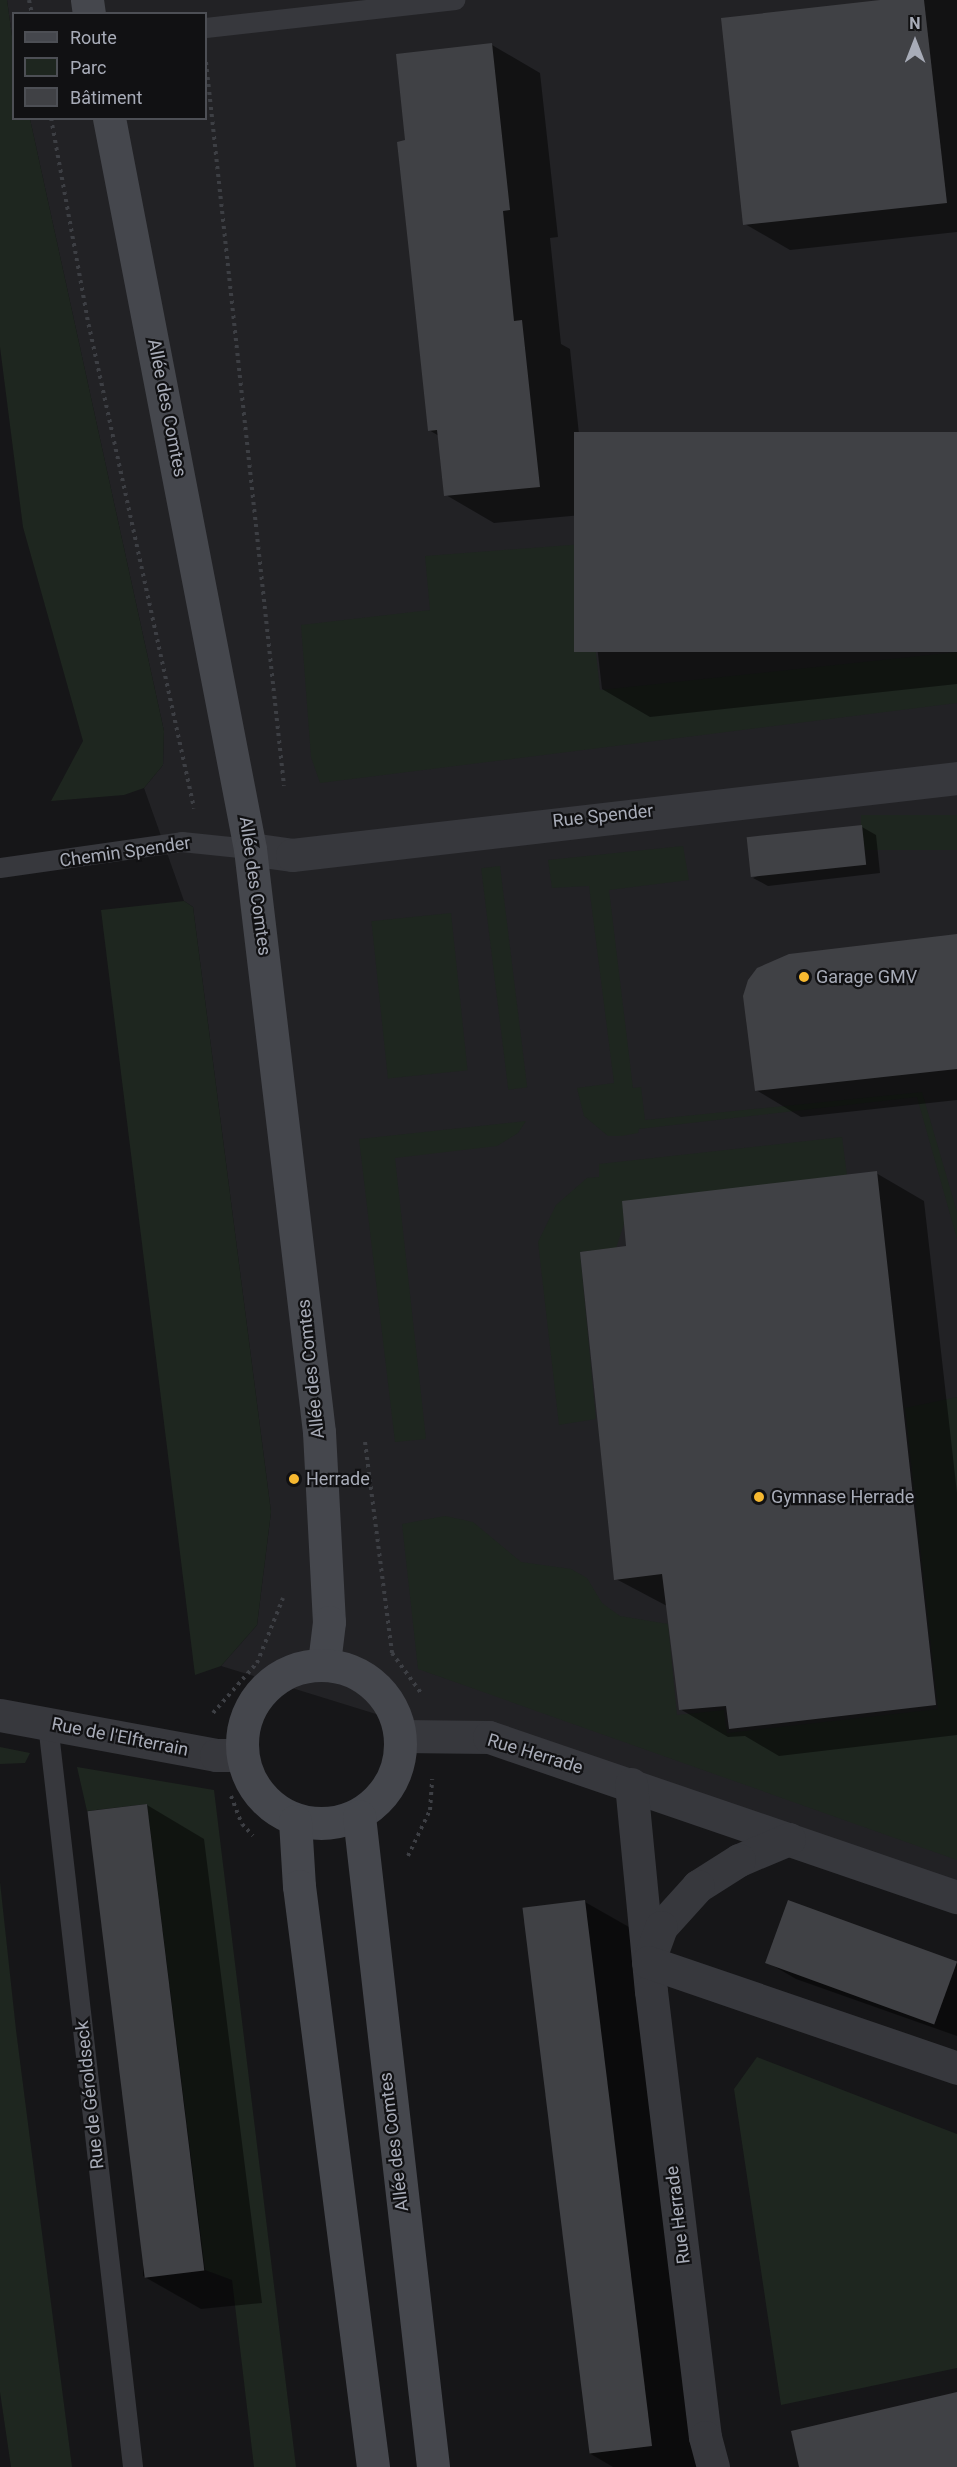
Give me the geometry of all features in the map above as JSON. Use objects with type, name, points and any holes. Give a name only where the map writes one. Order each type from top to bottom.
[{"type":"street","name":"Allée des Comtes","points":[[109,120],[235,753],[250,849],[319,1432],[329,1622],[324,1663]]},
{"type":"street","name":"Rue Spender","points":[[250,849],[292,855],[957,778]]},
{"type":"street","points":[[324,1663],[353,1670],[376,1685],[396,1712],[402,1736],[397,1771],[381,1798],[359,1816],[328,1822],[296,1821],[270,1807],[252,1787],[240,1755],[246,1715],[278,1675],[324,1663]]},
{"type":"street","name":"Rue de l'Elfterrain","points":[[0,1715],[216,1755],[240,1755]]},
{"type":"street","name":"Rue Herrade","points":[[402,1736],[489,1737],[957,1897]]},
{"type":"street","name":"Rue Herrade","points":[[631,1784],[648,1962],[705,2437],[713,2467]]},
{"type":"street","name":"Allée des Comtes","points":[[359,1816],[433,2467]]},
{"type":"street","points":[[296,1821],[299,1886],[373,2467]]},
{"type":"street","name":"Rue Herrade","points":[[648,1962],[661,1927],[698,1886],[739,1860],[789,1839]]},
{"type":"street","points":[[648,1962],[957,2068]]},
{"type":"lane","points":[[207,28],[455,0]]},
{"type":"lane","name":"Chemin Spender","points":[[0,868],[182,842],[250,849]]},
{"type":"lane","name":"Rue de Géroldseck","points":[[48,1724],[133,2467]]},
{"type":"path","points":[[207,69],[285,793]]},
{"type":"path","points":[[51,120],[87,317],[187,776]]},
{"type":"path","points":[[364,1432],[392,1653],[429,1704],[434,1738],[430,1809],[407,1858]]},
{"type":"path","points":[[208,1718],[257,1663],[287,1589]]},
{"type":"shaded area","points":[[7,0],[957,0],[957,1894],[221,1666],[257,1625],[271,1512],[193,907],[184,901],[144,788],[163,765],[164,731],[30,120],[207,120],[207,12],[12,12],[12,36]]},
{"type":"green space","points":[[0,0],[7,0],[12,36],[12,120],[30,120],[164,731],[163,765],[144,788],[124,795],[51,801],[83,741],[23,527],[0,347]]},
{"type":"green space","points":[[584,544],[600,690],[957,652],[957,703],[320,783],[311,757],[301,625],[430,610],[425,556]]},
{"type":"green space","points":[[861,815],[957,815],[957,850],[861,850]]},
{"type":"green space","points":[[683,846],[689,880],[609,890],[633,1088],[641,1087],[645,1120],[922,1092],[957,1212],[957,1239],[917,1097],[639,1129],[638,1133],[621,1136],[608,1136],[584,1116],[577,1088],[614,1083],[589,886],[552,888],[548,860]]},
{"type":"green space","points":[[500,866],[527,1087],[508,1090],[481,868]]},
{"type":"green space","points":[[184,901],[193,907],[271,1512],[257,1625],[221,1666],[195,1675],[101,910]]},
{"type":"green space","points":[[451,913],[468,1070],[388,1078],[371,921]]},
{"type":"green space","points":[[526,1121],[518,1133],[497,1146],[395,1158],[426,1439],[395,1442],[359,1139]]},
{"type":"green space","points":[[842,1137],[847,1175],[624,1224],[616,1248],[580,1252],[596,1419],[559,1425],[538,1242],[556,1205],[587,1178],[599,1177],[599,1164]]},
{"type":"green space","points":[[957,1397],[957,1860],[418,1669],[402,1524],[445,1516],[473,1522],[521,1562],[571,1569],[587,1578],[602,1603],[620,1616],[668,1624],[677,1715],[724,1710],[727,1733],[938,1709],[905,1408]]},
{"type":"green space","points":[[0,1747],[30,1753],[25,1763],[0,1764]]},
{"type":"green space","points":[[77,1767],[214,1790],[296,2467],[254,2467],[232,2280],[205,2270],[147,1804],[87,1811]]},
{"type":"green space","points":[[0,1882],[16,2030],[72,2467],[11,2467],[0,2392]]},
{"type":"green space","points":[[757,2057],[957,2134],[957,2368],[781,2405],[734,2089]]},
{"type":"building","points":[[880,0],[924,0],[947,203],[743,225],[721,18]]},
{"type":"building","points":[[492,43],[510,210],[503,211],[514,321],[522,320],[540,487],[444,496],[437,430],[428,431],[397,142],[405,140],[396,54]]},
{"type":"building","points":[[574,432],[957,432],[957,652],[574,652]]},
{"type":"building","points":[[862,825],[866,865],[751,877],[747,837]]},
{"type":"building","points":[[957,934],[957,1069],[755,1091],[743,996],[748,980],[757,968],[789,954]]},
{"type":"building","name":"Gymnase Herrade","points":[[877,1171],[936,1705],[729,1729],[726,1706],[679,1710],[662,1574],[614,1580],[580,1252],[626,1246],[622,1201]]},
{"type":"building","points":[[147,1804],[204,2270],[145,2278],[87,1811]]},
{"type":"building","points":[[585,1900],[652,2446],[589,2454],[522,1908]]},
{"type":"building","points":[[788,1900],[957,1962],[934,2025],[765,1963]]},
{"type":"building","points":[[957,2392],[957,2467],[799,2467],[791,2431]]},
{"type":"place","name":"Garage GMV","points":[[804,977]]},
{"type":"place","name":"Herrade","points":[[294,1479]]},
{"type":"place","name":"Gymnase Herrade","points":[[759,1497]]}]
